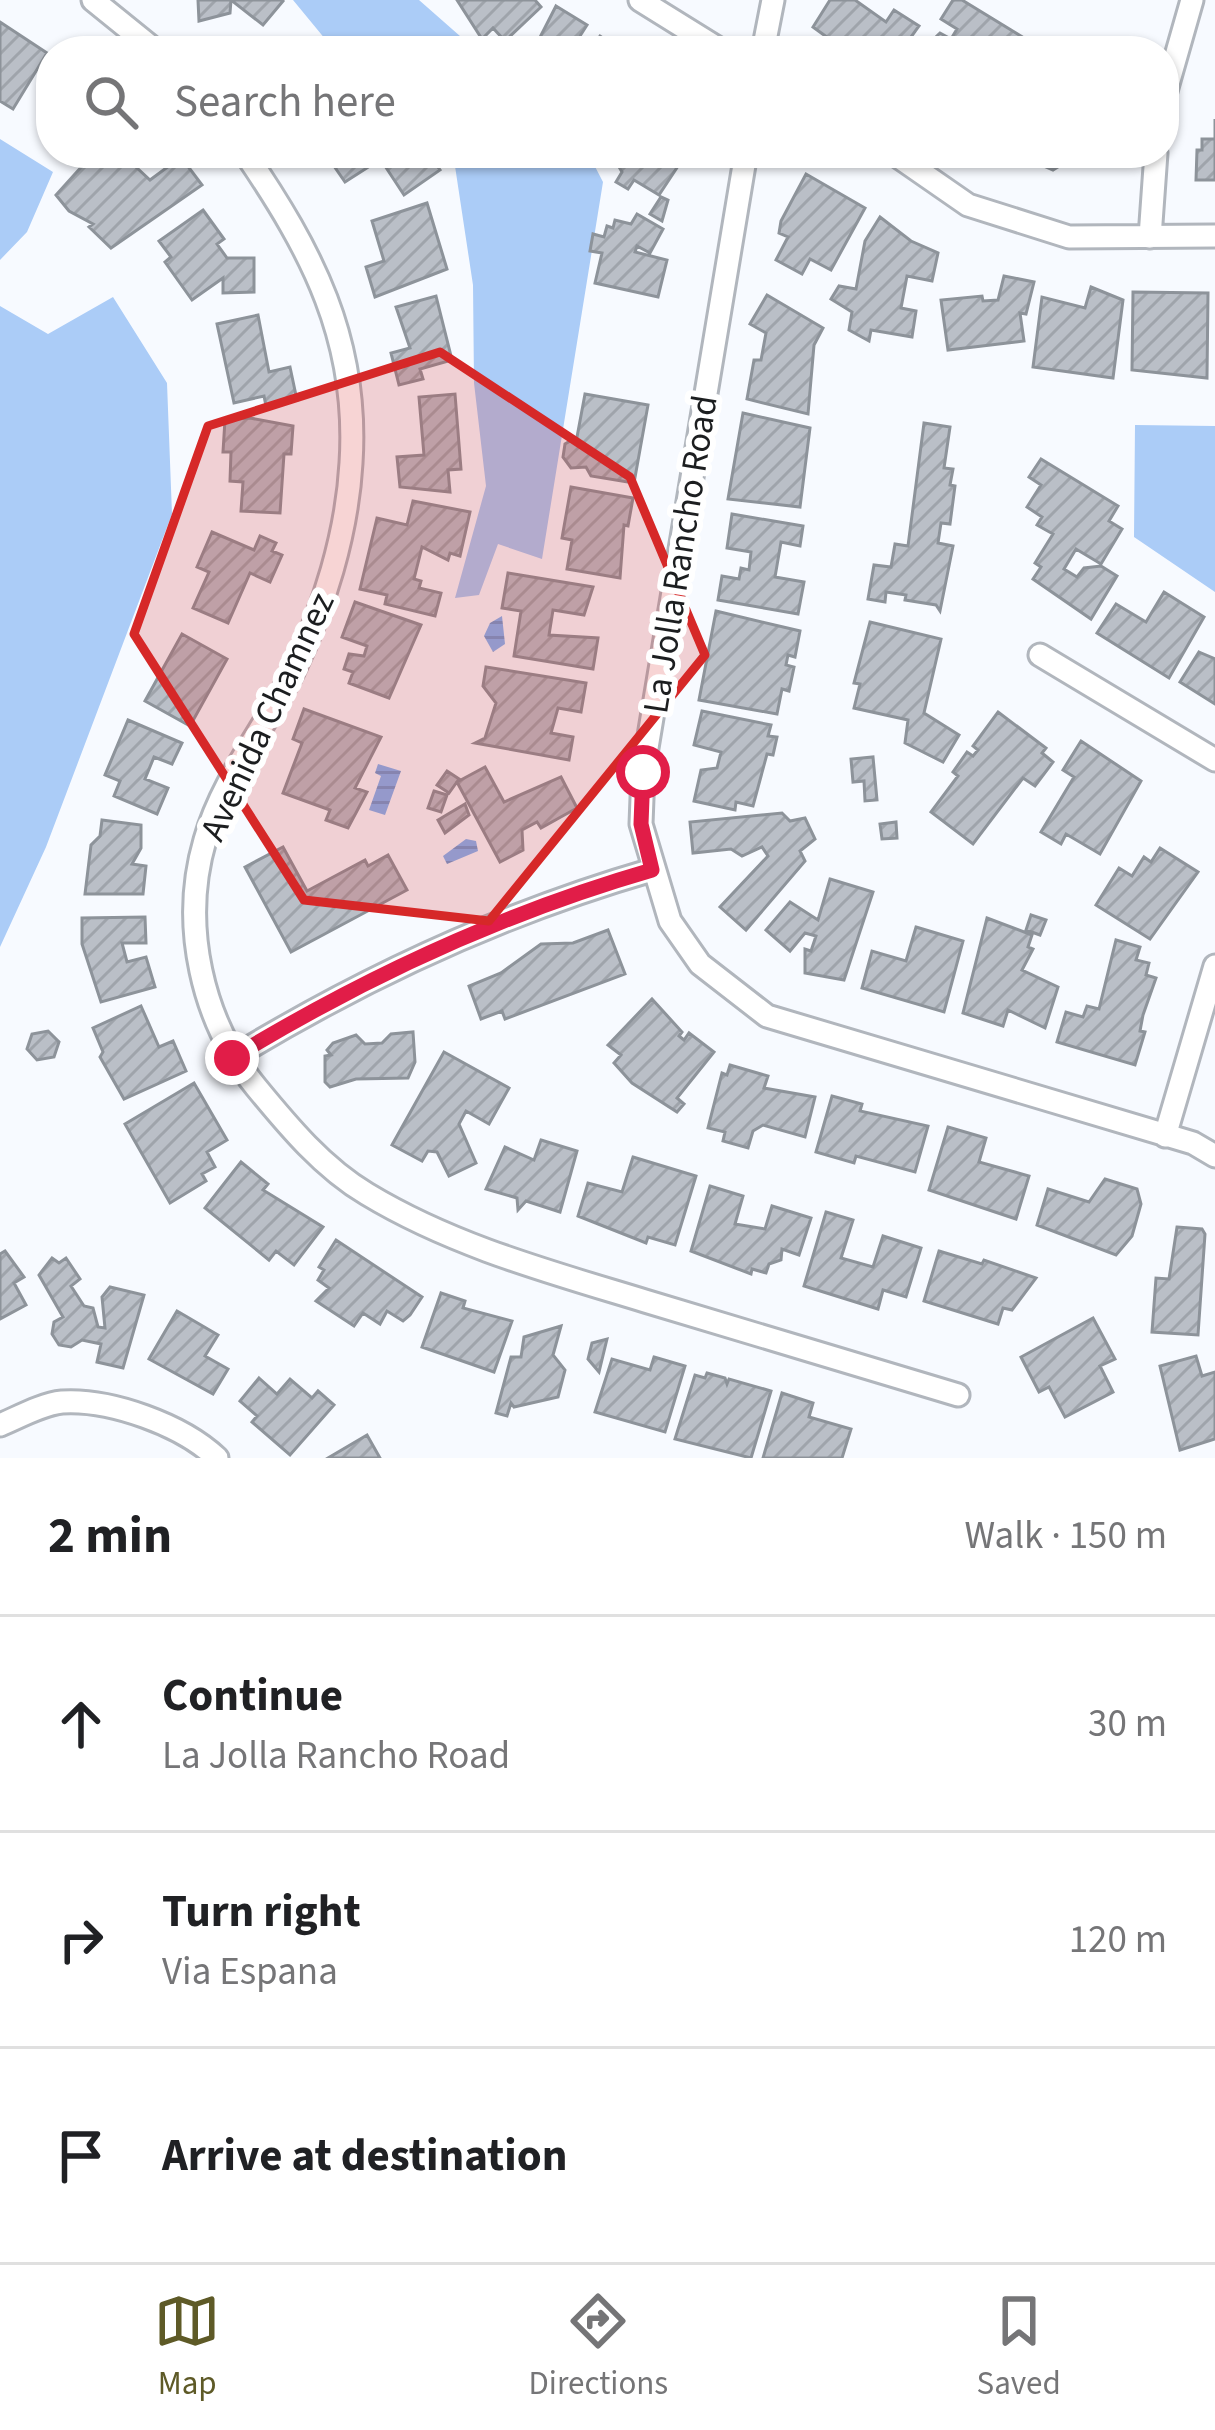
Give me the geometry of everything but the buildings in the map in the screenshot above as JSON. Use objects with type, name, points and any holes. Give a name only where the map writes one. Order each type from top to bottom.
[{"type":"street","points":[[93,0],[138,36]]},
{"type":"street","points":[[640,0],[698,36]]},
{"type":"street","points":[[767,36],[773,0]]},
{"type":"street","points":[[1179,46],[1192,0]]},
{"type":"street","name":"Avenida Chamnez","points":[[255,168],[301,235],[333,310],[352,420],[351,466],[337,558],[294,670],[230,782],[204,841],[194,917],[205,992],[232,1058],[296,1136],[364,1193],[485,1252],[958,1395]]},
{"type":"street","name":"La Jolla Rancho Road","points":[[744,168],[643,772],[641,824],[670,921],[700,964],[767,1016],[1165,1136],[1215,1156]]},
{"type":"street","points":[[915,168],[968,205],[1069,237],[1215,236]]},
{"type":"street","points":[[1150,237],[1155,168]]},
{"type":"street","points":[[1040,655],[1215,760]]},
{"type":"street","points":[[232,1058],[332,996],[541,902],[652,870]]},
{"type":"street","points":[[1165,1136],[1215,966]]},
{"type":"street","points":[[0,1425],[58,1402],[98,1405],[194,1436],[217,1458]]},
{"type":"highlighted area","points":[[440,352],[630,477],[705,655],[489,921],[304,900],[134,634],[208,426]]},
{"type":"shaded area","points":[[293,0],[419,0],[460,36],[323,36]]},
{"type":"shaded area","points":[[0,139],[36,161],[36,168],[53,172],[27,232],[0,260]]},
{"type":"shaded area","points":[[455,168],[596,168],[603,182],[542,559],[498,544],[479,595],[455,598],[486,486],[474,383],[473,285]]},
{"type":"shaded area","points":[[113,297],[167,383],[172,514],[46,847],[0,947],[0,306],[48,334]]},
{"type":"shaded area","points":[[1135,425],[1215,426],[1215,592],[1134,537]]},
{"type":"shaded area","points":[[502,616],[505,644],[493,652],[484,636],[490,623]]},
{"type":"shaded area","points":[[378,764],[401,771],[385,815],[369,810],[381,776],[375,773]]},
{"type":"shaded area","points":[[466,839],[476,841],[478,851],[447,864],[443,856]]},
{"type":"route","points":[[232,1058],[332,996],[541,902],[652,870],[641,824],[643,772]]}]
